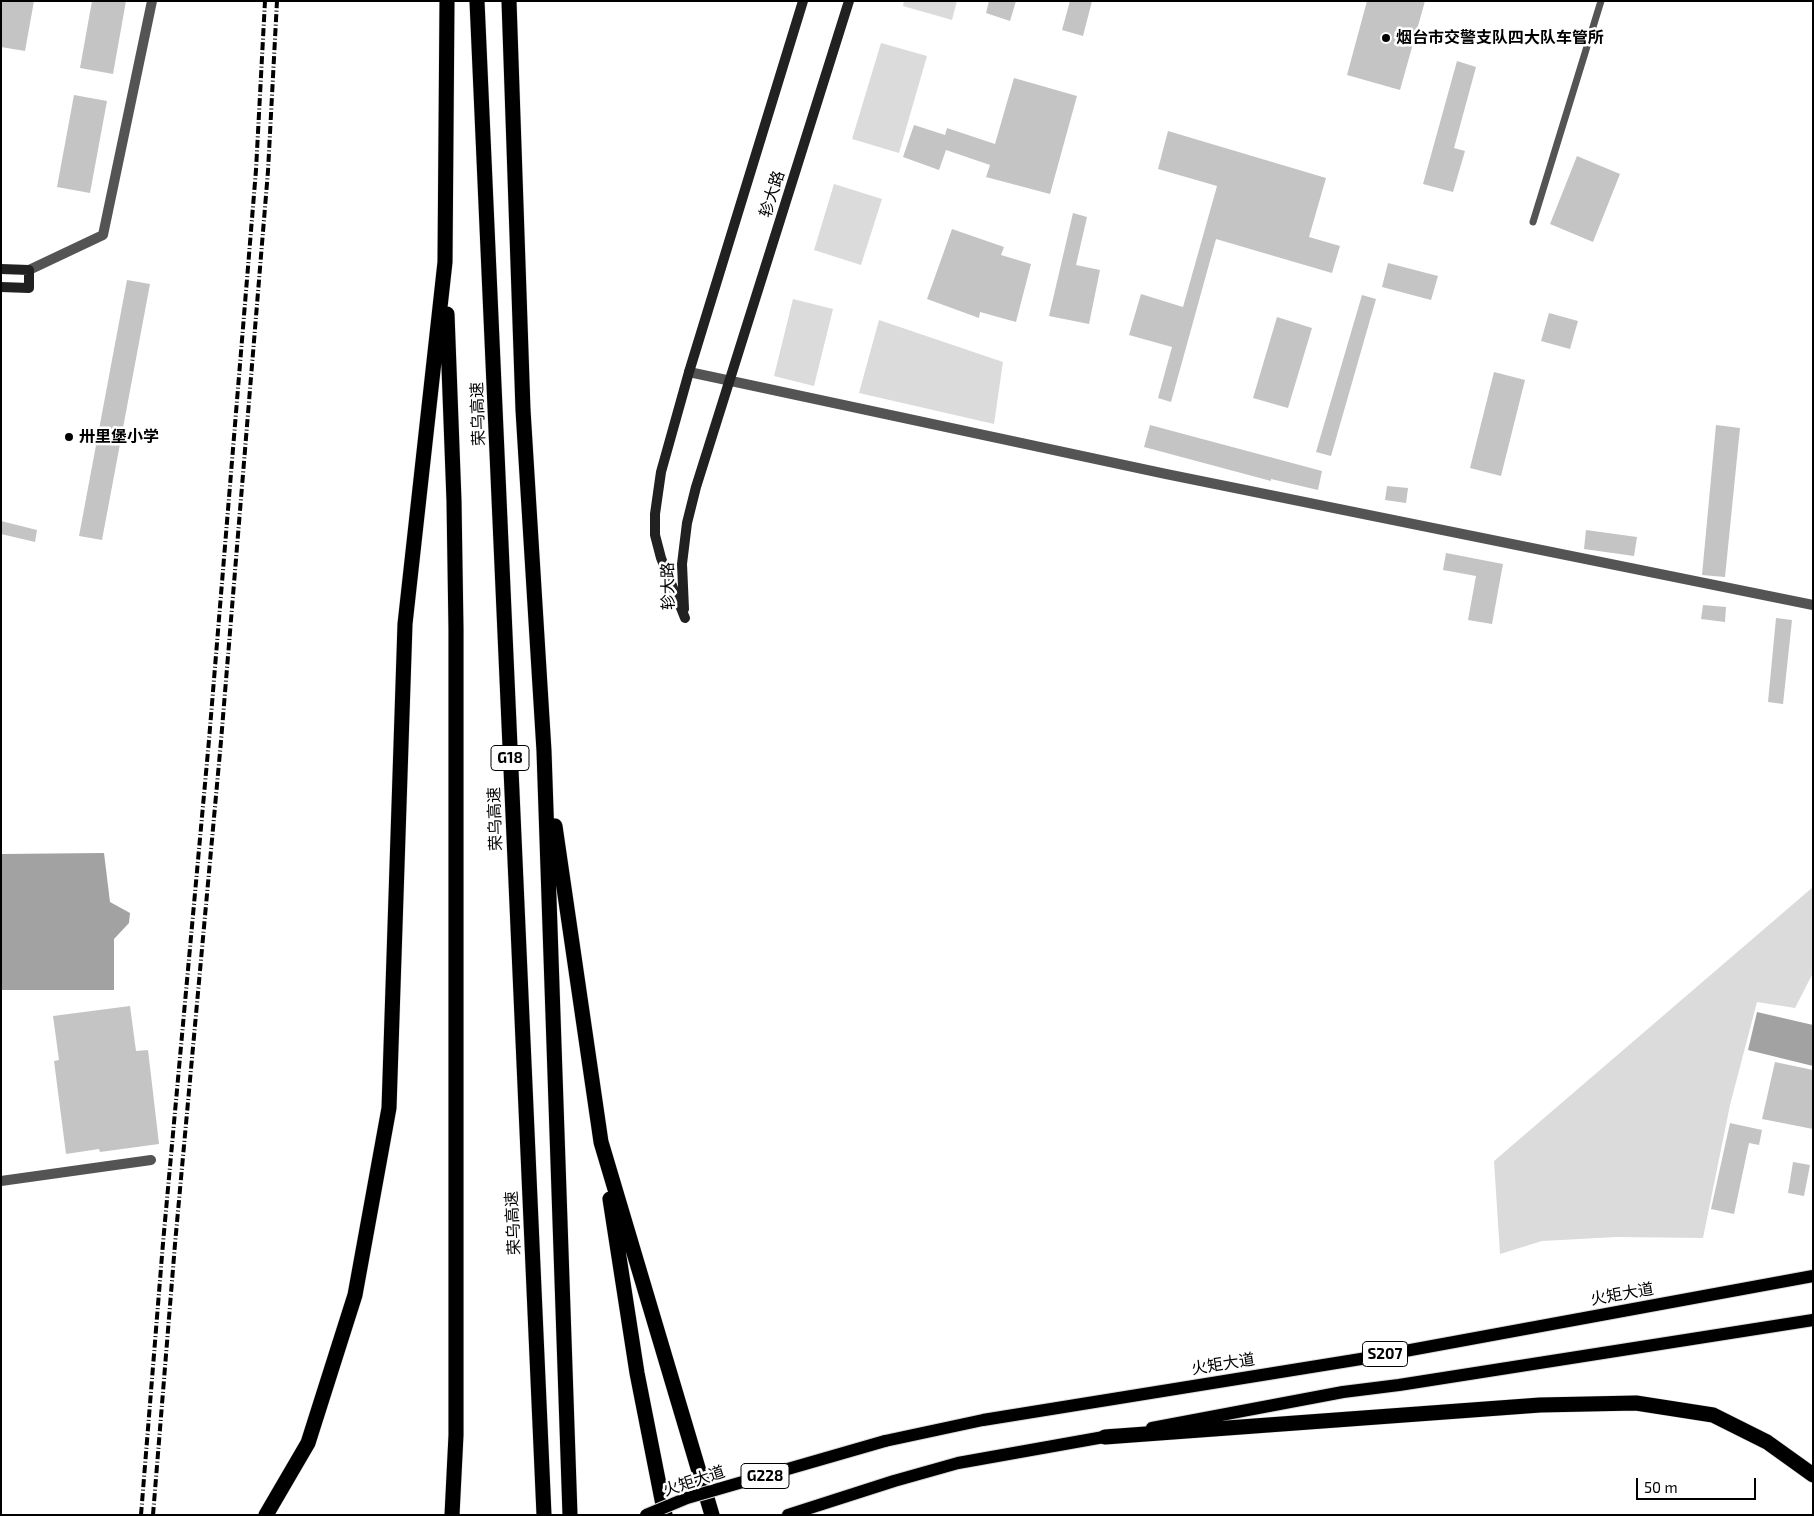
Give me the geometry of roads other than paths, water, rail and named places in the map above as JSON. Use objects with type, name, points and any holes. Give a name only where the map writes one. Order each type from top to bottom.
[{"type":"highway","points":[[447,1],[445,262],[454,501],[456,629],[456,1434],[452,1515]]},
{"type":"highway","name":"荣乌高速","points":[[477,1],[544,1515]]},
{"type":"highway","name":"G18","points":[[509,1],[523,410],[544,751],[570,1515]]},
{"type":"highway","points":[[266,1515],[308,1443],[355,1295],[389,1108],[405,624],[445,262]]},
{"type":"highway","points":[[544,751],[636,1373],[665,1515]]},
{"type":"highway","points":[[602,1142],[712,1515]]},
{"type":"highway","points":[[1105,1437],[1540,1405],[1636,1403],[1713,1415],[1767,1442],[1813,1475]]},
{"type":"main road","name":"轸大路","points":[[803,1],[689,372],[661,472],[655,514],[655,535],[661,558],[685,618],[682,564],[687,523],[696,487],[849,1]]},
{"type":"main road","points":[[1,269],[29,270],[28,288],[1,287]]},
{"type":"main road","name":"火矩大道","points":[[646,1515],[687,1498],[885,1441],[983,1420],[1367,1358],[1813,1276]]},
{"type":"main road","name":"S207","points":[[788,1515],[894,1481],[958,1463],[1343,1392],[1813,1320]]},
{"type":"street","points":[[29,270],[103,235],[152,1]]},
{"type":"street","points":[[689,372],[1166,474],[1813,605]]},
{"type":"street","points":[[1,1181],[151,1160]]},
{"type":"lane","points":[[1533,222],[1601,1]]},
{"type":"railway","points":[[141,1515],[163,1243],[209,740],[256,170],[265,1]]},
{"type":"railway","points":[[153,1515],[175,1244],[221,741],[268,171],[277,1]]},
{"type":"place","name":"烟台市交警支队四大队车管所","points":[[1386,38]]},
{"type":"place","name":"卅里堡小学","points":[[69,437]]}]
